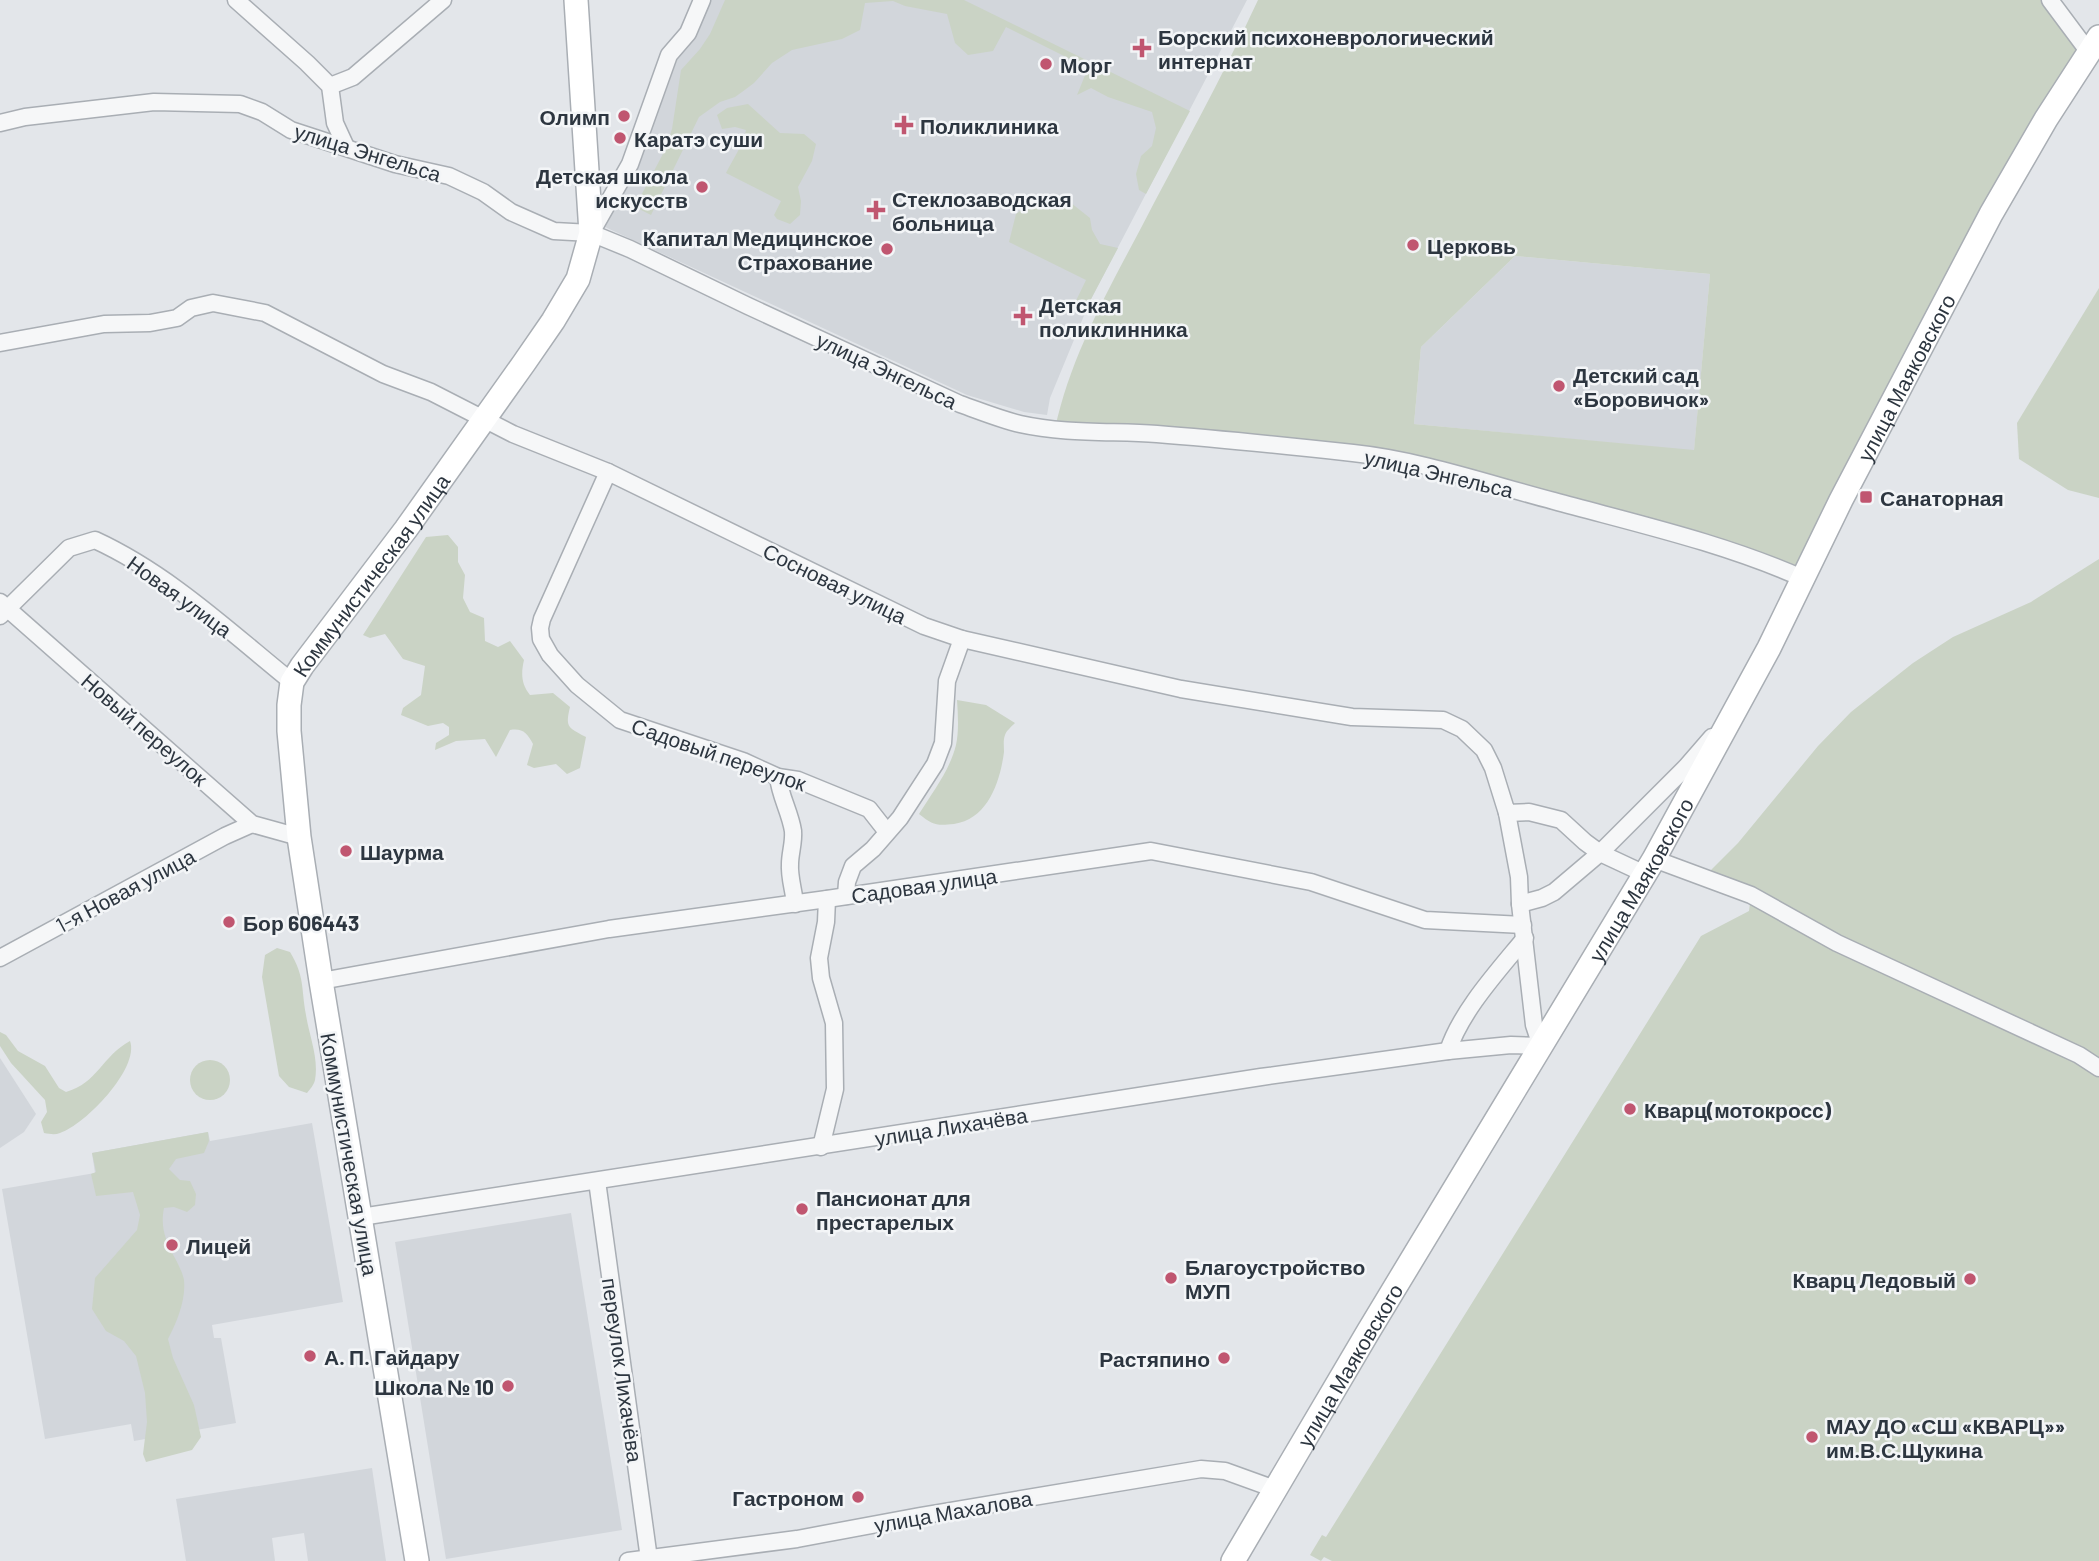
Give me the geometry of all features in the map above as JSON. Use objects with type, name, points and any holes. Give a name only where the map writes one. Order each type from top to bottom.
[{"type":"main road","name":"Коммунистическая улица","points":[[417,1561],[299,837],[289,705],[292,682],[316,646],[383,559],[553,321],[578,279],[590,233],[576,0]]},
{"type":"main road","name":"улица Маяковского","points":[[1233,1561],[1650,867],[1735,711],[1903,380],[2012,177],[2094,44]]},
{"type":"street","points":[[236,0],[330,86],[335,124],[346,147]]},
{"type":"street","points":[[330,86],[353,77],[443,0]]},
{"type":"street","points":[[590,233],[629,164],[669,55],[688,33],[702,0]]},
{"type":"street","points":[[2050,0],[2094,44]]},
{"type":"street","name":"улица Энгельса","points":[[0,123],[25,117],[154,102],[240,104],[262,112],[292,131],[395,164],[449,176],[483,192],[511,212],[554,231],[590,233],[630,249],[960,404],[993,416],[1055,429],[1156,434],[1357,453],[1447,472],[1710,544],[1802,579]]},
{"type":"street","name":"Сосновая улица","points":[[0,343],[104,324],[150,323],[177,318],[191,308],[213,303],[265,313],[383,374],[431,392],[513,434],[608,472],[924,626],[962,639],[1181,689],[1352,717],[1443,720],[1462,729],[1484,750],[1493,768],[1507,813],[1519,877],[1534,1025],[1541,1045]]},
{"type":"street","name":"Садовый переулок","points":[[608,472],[542,619],[541,639],[550,656],[577,685],[620,720],[743,761],[778,777],[798,780],[869,809],[887,832]]},
{"type":"street","name":"Новая улица","points":[[2,609],[69,548],[95,540],[115,549],[180,590],[292,682]]},
{"type":"street","name":"Новый переулок","points":[[2,609],[252,824],[299,837]]},
{"type":"street","points":[[846,896],[847,882],[853,866],[873,849],[900,818],[935,764],[943,743],[947,681],[962,639]]},
{"type":"street","points":[[1520,904],[1554,892],[1600,853],[1686,767],[1735,711]]},
{"type":"street","points":[[778,777],[780,793],[792,829],[790,866],[795,904]]},
{"type":"street","points":[[1507,813],[1529,812],[1561,820],[1600,853],[1751,895],[1837,943],[2079,1055],[2099,1068]]},
{"type":"street","name":"1-я Новая улица","points":[[0,958],[252,824]]},
{"type":"street","name":"Садовая улица","points":[[321,981],[609,929],[1151,851],[1311,882],[1425,920],[1524,931]]},
{"type":"street","points":[[821,1147],[835,1079],[834,1023],[821,978],[819,958],[827,899]]},
{"type":"street","points":[[1448,1051],[1453,1035],[1524,931]]},
{"type":"street","name":"улица Лихачёва","points":[[361,1217],[1261,1077],[1448,1051],[1541,1045]]},
{"type":"street","name":"переулок Лихачёва","points":[[597,1181],[649,1559]]},
{"type":"street","name":"улица Махалова","points":[[628,1561],[797,1539],[1201,1469],[1225,1471],[1275,1489]]},
{"type":"shaded area","name":"Стеклозаводская больница","points":[[711,0],[1247,0],[1090,301],[1050,398],[1047,415],[1024,412],[967,395],[605,227],[638,168],[677,60],[696,38]]},
{"type":"shaded area","name":"Детский сад «Боровичок»","points":[[1515,256],[1710,274],[1694,451],[1414,424],[1421,347]]},
{"type":"shaded area","points":[[0,1058],[36,1114],[24,1132],[0,1148]]},
{"type":"shaded area","name":"Лицей","points":[[312,1123],[343,1302],[212,1325],[214,1338],[221,1338],[236,1423],[134,1441],[131,1424],[45,1439],[2,1189],[95,1173],[92,1153],[208,1132],[210,1141]]},
{"type":"shaded area","name":"Школа № 10","points":[[571,1213],[622,1530],[446,1559],[395,1242]]},
{"type":"shaded area","points":[[372,1468],[386,1561],[308,1561],[304,1533],[272,1538],[275,1561],[186,1561],[176,1499]]},
{"type":"green space","points":[[725,0],[964,0],[1190,111],[1146,194],[1139,190],[1136,174],[1141,156],[1152,146],[1156,128],[1152,112],[1108,97],[1091,88],[1077,95],[1088,68],[1006,27],[993,51],[968,55],[955,43],[947,14],[893,1],[865,3],[860,30],[842,39],[792,50],[772,63],[742,92],[720,102],[699,117],[651,215],[635,207],[665,150],[672,129],[681,70],[710,34]]},
{"type":"green space","points":[[1258,0],[2050,0],[2088,51],[1802,578],[1401,462],[1055,429],[1070,377],[1091,326]],"holes":[[[1515,256],[1710,274],[1694,450],[1414,424],[1421,347]]]},
{"type":"green space","points":[[748,104],[780,133],[804,134],[816,144],[812,161],[798,187],[800,215],[790,224],[774,215],[781,201],[726,173],[746,130],[735,127],[722,129],[717,115],[727,108]]},
{"type":"green space","points":[[1061,195],[1090,218],[1092,230],[1100,244],[1118,248],[1090,301],[1072,309],[1086,280],[1009,242],[1016,214],[1028,205]]},
{"type":"green space","points":[[2099,288],[2099,498],[2068,490],[2019,459],[2017,423]]},
{"type":"green space","points":[[448,535],[458,547],[458,562],[465,575],[463,598],[470,612],[484,618],[485,641],[498,647],[510,641],[524,660],[522,678],[530,695],[553,693],[570,707],[569,726],[586,737],[580,768],[567,774],[556,764],[534,768],[527,765],[533,744],[527,734],[518,730],[510,730],[496,757],[485,739],[456,741],[435,750],[436,743],[449,735],[449,727],[443,723],[428,726],[401,715],[403,708],[421,695],[425,666],[403,659],[385,634],[370,638],[363,635],[426,537]]},
{"type":"green space","points":[[2099,559],[2099,1561],[1332,1561],[1324,1557],[1321,1561],[1310,1555],[1322,1535],[1326,1537],[1701,936],[1749,911],[1751,895],[1704,877],[1738,843],[1818,746],[1851,712],[1913,663],[1953,637],[2031,602]]},
{"type":"green space","points":[[957,700],[986,705],[1015,723],[1005,735],[999,775],[984,807],[966,821],[939,825],[931,823],[919,814],[950,763],[956,745]]},
{"type":"green space","points":[[277,948],[290,952],[300,976],[316,1063],[314,1082],[307,1093],[289,1087],[279,1076],[262,977],[265,955]]},
{"type":"green space","points":[[0,1032],[6,1035],[18,1051],[45,1066],[59,1088],[66,1092],[86,1082],[130,1041],[131,1052],[119,1080],[96,1107],[71,1128],[58,1134],[48,1134],[44,1133],[41,1122],[47,1112],[45,1100],[11,1063],[0,1046]]},
{"type":"green space","points":[[210,1060],[224,1066],[230,1080],[224,1094],[210,1100],[196,1094],[190,1080],[196,1066]]},
{"type":"green space","points":[[208,1132],[209,1141],[204,1153],[176,1159],[169,1169],[180,1180],[190,1181],[196,1194],[195,1205],[187,1212],[174,1207],[164,1208],[163,1222],[167,1241],[184,1280],[180,1311],[168,1339],[173,1358],[194,1405],[201,1437],[192,1450],[146,1462],[143,1454],[147,1422],[145,1393],[136,1356],[124,1341],[106,1331],[92,1309],[95,1278],[137,1230],[140,1215],[133,1192],[96,1196],[91,1174],[96,1172],[92,1153]]},
{"type":"place","name":"Борский психоневрологический интернат","points":[[1142,48]]},
{"type":"place","name":"Морг","points":[[1046,64]]},
{"type":"place","name":"Олимп","points":[[624,116]]},
{"type":"place","name":"Поликлиника","points":[[904,125]]},
{"type":"place","name":"Каратэ суши","points":[[620,138]]},
{"type":"place","name":"Детская школа искусств","points":[[702,187]]},
{"type":"place","name":"Стеклозаводская больница","points":[[876,210]]},
{"type":"place","name":"Церковь","points":[[1413,245]]},
{"type":"place","name":"Капитал Медицинское Страхование","points":[[887,249]]},
{"type":"place","name":"Детская поликлинника","points":[[1023,316]]},
{"type":"place","name":"Детский сад «Боровичок»","points":[[1559,386]]},
{"type":"place","name":"Санаторная","points":[[1866,497]]},
{"type":"place","name":"Шаурма","points":[[346,851]]},
{"type":"place","name":"Бор 606443","points":[[229,922]]},
{"type":"place","name":"Кварц(мотокросс)","points":[[1630,1109]]},
{"type":"place","name":"Пансионат для престарелых","points":[[802,1209]]},
{"type":"place","name":"Лицей","points":[[172,1245]]},
{"type":"place","name":"Благоустройство МУП","points":[[1171,1278]]},
{"type":"place","name":"Кварц Ледовый","points":[[1970,1279]]},
{"type":"place","name":"А. П. Гайдару","points":[[310,1356]]},
{"type":"place","name":"Растяпино","points":[[1224,1358]]},
{"type":"place","name":"Школа № 10","points":[[508,1386]]},
{"type":"place","name":"МАУ ДО «СШ «КВАРЦ»» им.В.С.Щукина","points":[[1812,1437]]},
{"type":"place","name":"Гастроном","points":[[858,1497]]}]
